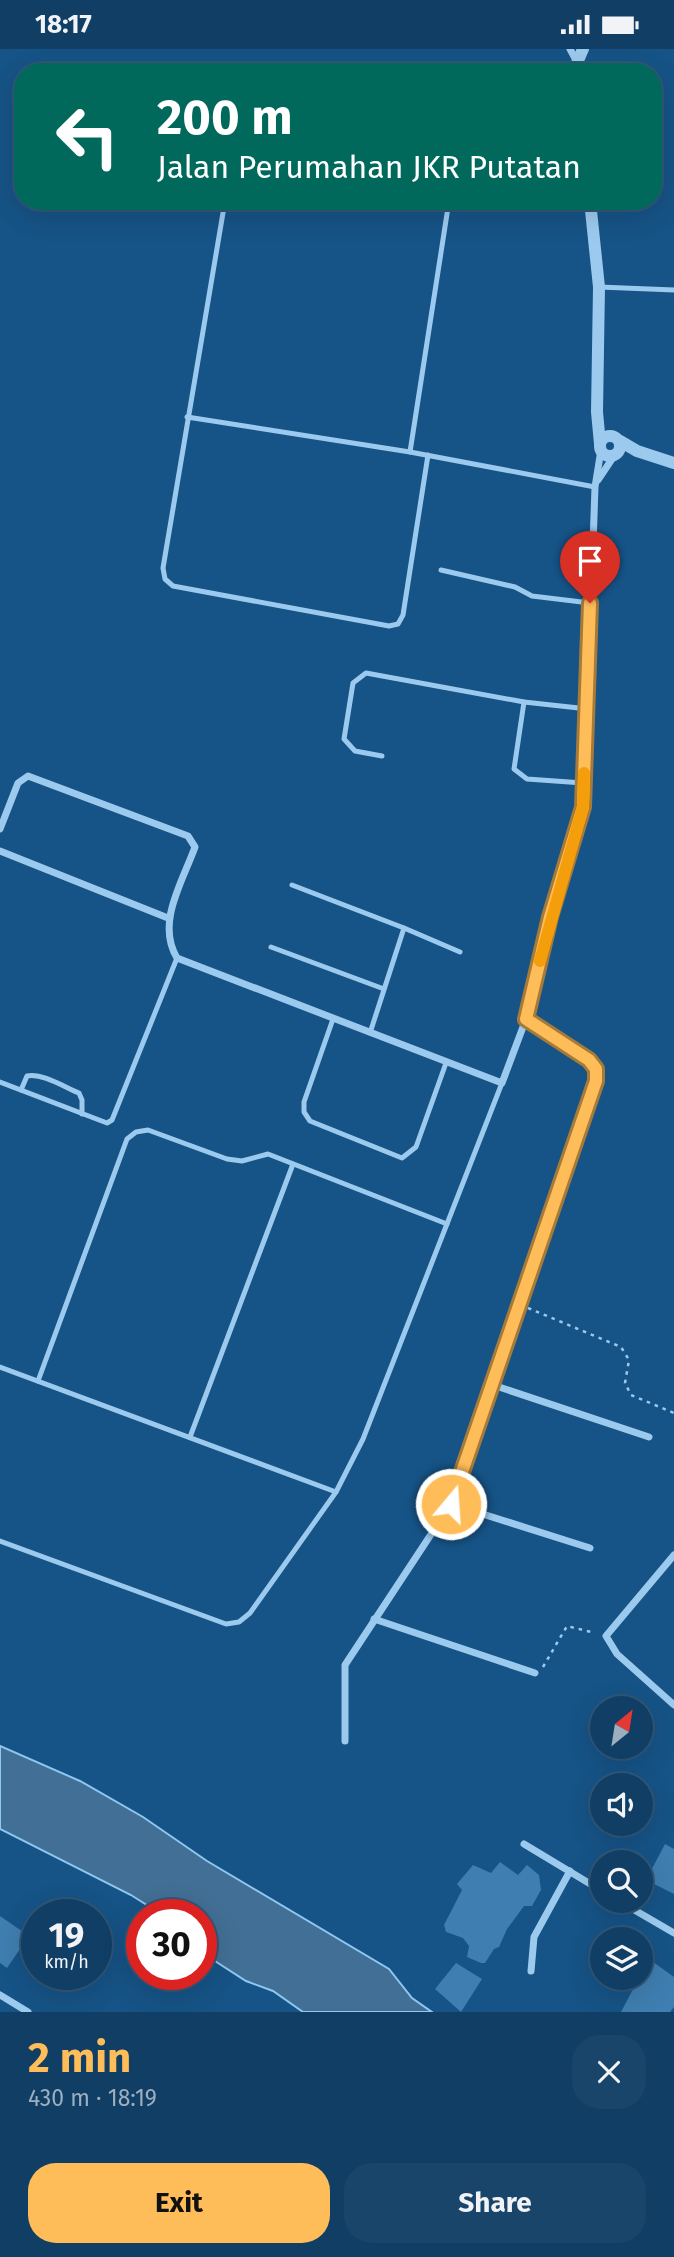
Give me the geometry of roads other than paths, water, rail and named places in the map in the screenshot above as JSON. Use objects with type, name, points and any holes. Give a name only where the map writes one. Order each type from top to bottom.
[{"type":"street","points":[[591,210],[599,287],[598,397],[601,447],[605,455],[669,461]]},
{"type":"street","points":[[595,487],[621,448],[598,397]]},
{"type":"street","points":[[0,829],[18,783],[28,776],[188,836],[195,847],[168,918],[167,935],[177,958],[502,1083],[526,1019],[550,917],[583,807],[595,487],[603,438],[616,438],[669,461]]},
{"type":"street","points":[[0,851],[168,918]]},
{"type":"street","points":[[345,1741],[345,1665],[451,1504],[596,1081],[596,1069],[589,1060],[526,1019]]},
{"type":"street","points":[[490,1384],[649,1437]]},
{"type":"street","points":[[451,1504],[590,1548]]},
{"type":"street","points":[[674,1555],[606,1636],[617,1654],[674,1705]]},
{"type":"street","points":[[374,1619],[535,1673]]},
{"type":"street","points":[[524,1844],[590,1884]]},
{"type":"street","points":[[531,1971],[534,1937],[570,1871]]},
{"type":"street","points":[[640,1913],[674,1933]]},
{"type":"street","points":[[0,1995],[28,2012]]},
{"type":"lane","points":[[223,210],[163,568],[165,579],[173,586],[389,626],[398,624],[403,615],[428,455]]},
{"type":"lane","points":[[410,452],[448,210]]},
{"type":"lane","points":[[599,287],[674,290]]},
{"type":"lane","points":[[187,417],[428,455],[595,487]]},
{"type":"lane","points":[[441,570],[515,587],[532,596],[590,603]]},
{"type":"lane","points":[[382,756],[355,751],[344,739],[354,683],[366,673],[524,702],[588,709]]},
{"type":"lane","points":[[524,702],[514,769],[519,775],[583,783]]},
{"type":"lane","points":[[292,885],[460,952]]},
{"type":"lane","points":[[370,1033],[404,928]]},
{"type":"lane","points":[[271,947],[384,989]]},
{"type":"lane","points":[[0,1082],[107,1123],[116,1114],[177,958]]},
{"type":"lane","points":[[333,1019],[304,1102],[304,1112],[310,1121],[402,1158],[416,1147],[446,1063]]},
{"type":"lane","points":[[21,1090],[27,1076],[35,1075],[79,1093],[82,1114]]},
{"type":"lane","points":[[0,1541],[226,1624],[239,1622],[250,1612],[336,1492],[363,1439],[502,1083]]},
{"type":"lane","points":[[38,1381],[127,1139],[136,1132],[148,1129],[227,1160],[242,1161],[268,1154],[447,1224]]},
{"type":"lane","points":[[190,1437],[293,1164]]},
{"type":"lane","points":[[0,1367],[336,1492]]},
{"type":"water","points":[[0,1746],[80,1781],[143,1817],[207,1861],[389,1969],[412,1998],[432,2012],[303,2012],[273,1991],[246,1981],[217,1962],[217,1899],[137,1899],[0,1829]]}]
